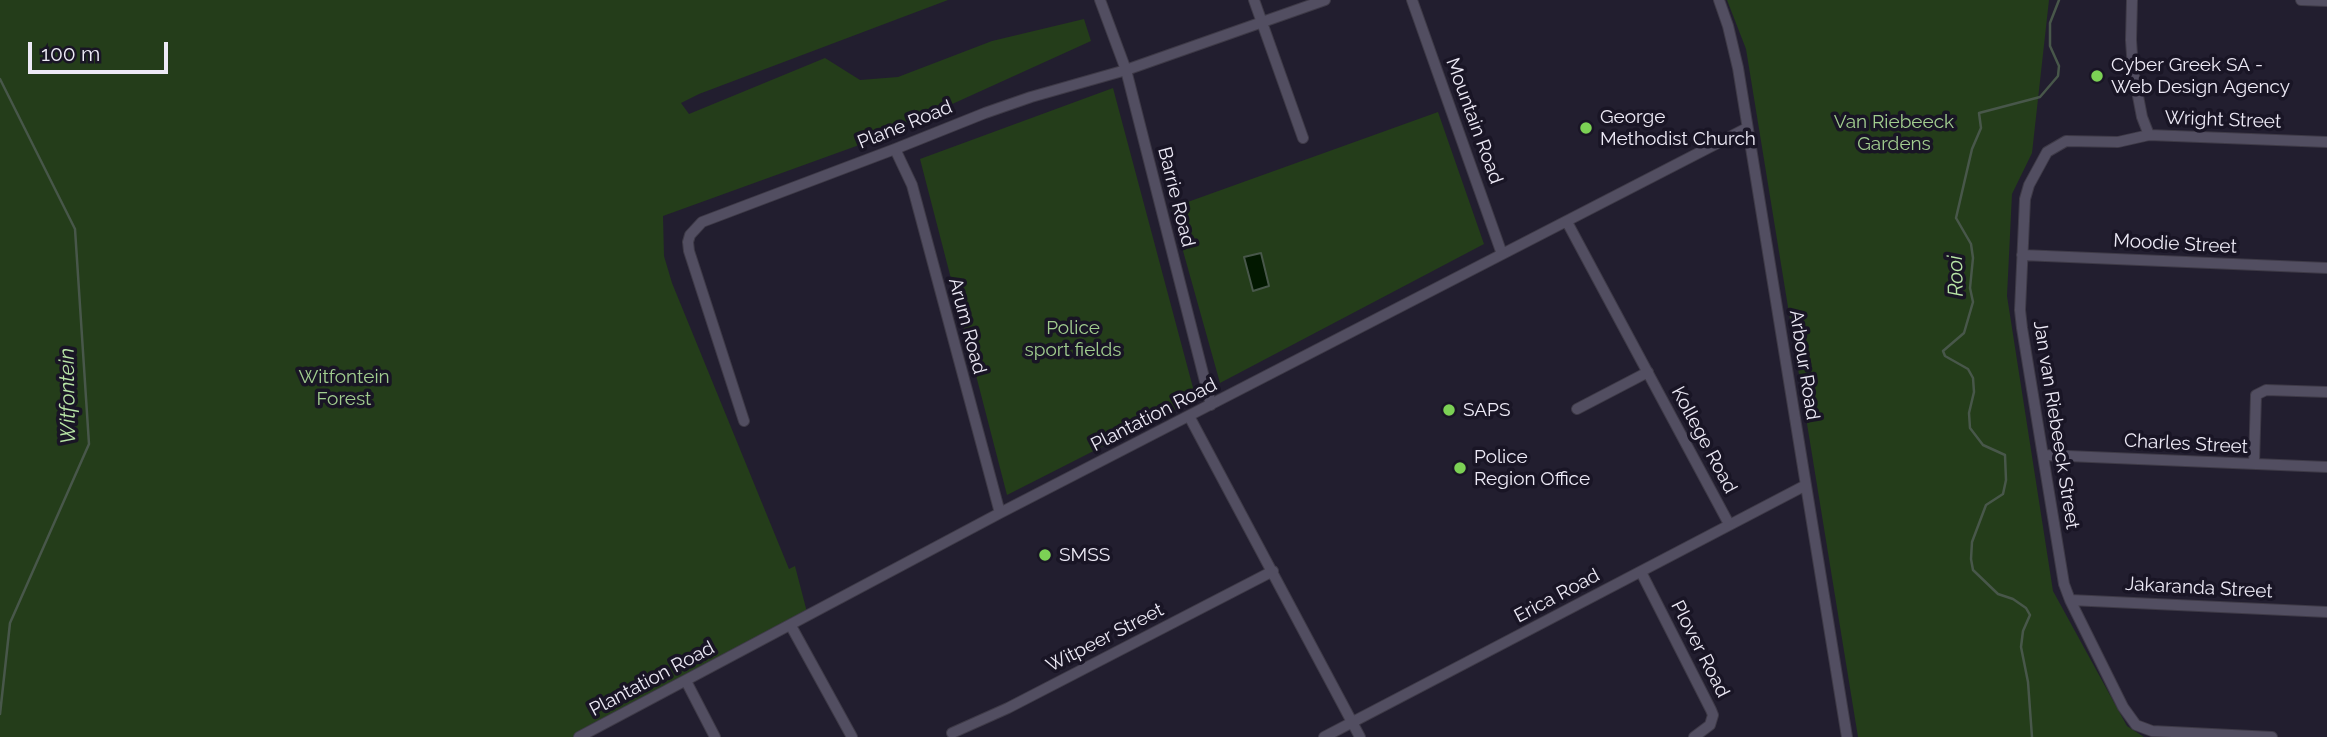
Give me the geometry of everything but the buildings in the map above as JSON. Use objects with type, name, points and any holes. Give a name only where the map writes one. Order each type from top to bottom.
[{"type":"street","name":"Barrie Road","points":[[1100,0],[1126,70],[1211,405]]},
{"type":"street","points":[[1254,0],[1303,138]]},
{"type":"street","name":"Plane Road","points":[[744,421],[689,251],[688,242],[695,227],[709,218],[985,113],[1126,70],[1325,0]]},
{"type":"street","name":"Mountain Road","points":[[1412,0],[1502,254]]},
{"type":"street","name":"Arbour Road","points":[[1719,0],[1734,48],[1847,737]]},
{"type":"street","points":[[2133,0],[2133,70],[2142,117],[2149,135]]},
{"type":"street","points":[[2301,0],[2324,1]]},
{"type":"street","name":"Plantation Road","points":[[579,737],[1000,513],[1747,128]]},
{"type":"street","name":"Wright Street","points":[[2077,141],[2118,142],[2149,135],[2327,142]]},
{"type":"street","name":"Jan van Riebeeck Street","points":[[2077,141],[2066,141],[2052,148],[2029,184],[2025,199],[2022,255],[2022,328],[2064,584],[2123,707],[2136,724],[2151,731],[2272,737]]},
{"type":"street","name":"Arum Road","points":[[895,149],[912,185],[1000,513]]},
{"type":"street","name":"Kollege Road","points":[[1567,222],[1729,524]]},
{"type":"street","name":"Moodie Street","points":[[2022,255],[2327,268]]},
{"type":"street","name":"Kollege Road","points":[[1577,409],[1648,372]]},
{"type":"street","points":[[2254,464],[2256,395],[2266,390],[2327,393]]},
{"type":"street","points":[[1189,416],[1360,737]]},
{"type":"street","name":"Charles Street","points":[[2044,455],[2327,467]]},
{"type":"street","name":"Erica Road","points":[[1324,737],[1806,485]]},
{"type":"street","name":"Witpeer Street","points":[[952,733],[1008,708],[1273,571]]},
{"type":"street","name":"Plover Road","points":[[1641,572],[1713,715],[1710,725],[1694,737]]},
{"type":"street","name":"Jakaranda Street","points":[[2070,600],[2327,612]]},
{"type":"street","points":[[791,626],[852,737]]},
{"type":"street","points":[[686,681],[715,737]]},
{"type":"green space","name":"Witfontein Forest","points":[[0,0],[948,0],[699,94],[681,103],[689,114],[825,58],[860,80],[898,77],[992,41],[1084,19],[1091,41],[873,140],[663,216],[664,256],[672,283],[789,569],[795,566],[808,616],[575,737],[0,737]]},
{"type":"green space","name":"Van Riebeeck Gardens","points":[[1727,0],[2049,0],[2032,153],[2012,194],[2007,296],[2053,591],[2127,726],[2144,737],[1858,737],[1746,49]]},
{"type":"green space","name":"Police sport fields","points":[[1113,88],[1196,399],[1007,495],[920,159]]},
{"type":"green space","points":[[1438,112],[1484,244],[1220,383],[1171,208]]},
{"type":"shaded area","points":[[1261,253],[1269,286],[1253,291],[1244,257]]},
{"type":"waterway","name":"Rooi","points":[[2032,737],[2028,682],[2021,647],[2023,631],[2030,615],[2026,608],[2013,599],[1998,594],[1973,570],[1971,559],[1972,542],[1986,505],[2003,494],[2006,480],[2005,455],[1983,445],[1970,428],[1973,378],[1968,369],[1945,356],[1943,351],[1964,333],[1973,302],[1970,288],[1973,258],[1971,244],[1956,218],[1972,149],[1981,128],[1979,113],[2040,97],[2058,76],[2059,66],[2050,46],[2050,23],[2059,0]]},
{"type":"waterway","name":"Witfontein","points":[[0,79],[75,229],[89,444],[10,623],[0,714]]},
{"type":"place","name":"Cyber Greek SA - Web Design Agency","points":[[2097,76]]},
{"type":"place","name":"George Methodist Church","points":[[1586,128]]},
{"type":"place","name":"SAPS","points":[[1449,410]]},
{"type":"place","name":"Police Region Office","points":[[1460,468]]},
{"type":"place","name":"SMSS","points":[[1045,555]]}]
